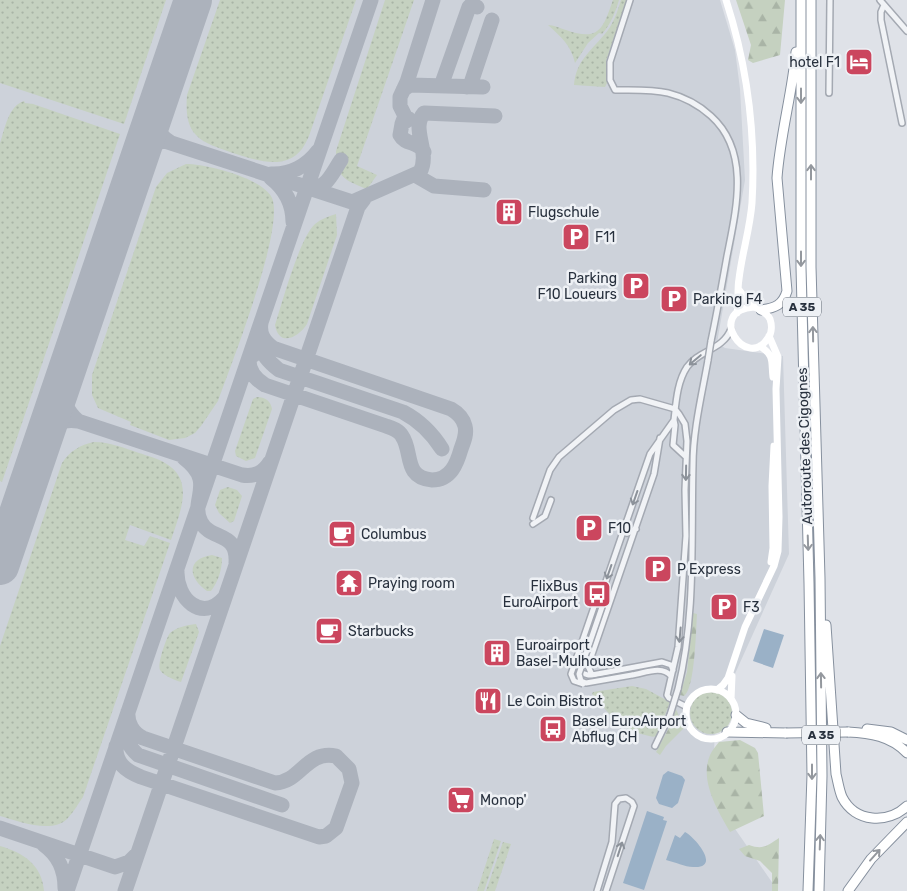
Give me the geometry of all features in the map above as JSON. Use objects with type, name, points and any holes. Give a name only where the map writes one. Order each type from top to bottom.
[{"type":"highway","name":"Autoroute des Cigognes","points":[[801,0],[801,277],[812,775],[808,891]]},
{"type":"highway","name":"Autoroute des Cigognes","points":[[811,0],[811,267],[820,578],[822,776],[819,891]]},
{"type":"highway","points":[[758,308],[773,308],[780,304],[785,298],[787,291],[777,178],[801,30]]},
{"type":"highway","points":[[820,578],[829,666],[836,774],[840,793],[851,809],[860,815],[870,818],[887,818],[907,806]]},
{"type":"highway","points":[[736,714],[751,725],[786,731]]},
{"type":"highway","points":[[848,730],[884,738],[897,744],[907,753]]},
{"type":"highway","points":[[727,732],[886,730],[907,740]]},
{"type":"highway","points":[[848,891],[871,859],[907,822]]},
{"type":"street","points":[[630,0],[610,62],[610,80],[615,90],[668,93],[685,98],[706,111],[716,120],[730,140],[738,178],[736,210],[697,422],[693,463],[691,583],[684,658],[678,689],[670,715],[655,746]]},
{"type":"street","points":[[726,0],[741,53],[751,137],[753,172],[752,204],[739,278],[737,312]]},
{"type":"street","points":[[829,93],[830,0]]},
{"type":"street","points":[[880,0],[907,31]]},
{"type":"street","points":[[884,5],[881,12],[881,20],[902,123]]},
{"type":"street","points":[[739,290],[769,319],[771,330],[769,336],[760,346]]},
{"type":"street","points":[[686,457],[673,445],[675,409],[679,388],[688,366],[701,354],[716,348],[724,341],[731,329],[733,317],[737,312],[742,309],[758,308]]},
{"type":"street","points":[[731,329],[737,341],[742,345],[760,346],[768,350],[771,356],[776,389]]},
{"type":"street","points":[[717,690],[726,682],[745,627],[774,566],[778,551],[780,517],[776,389],[778,357],[769,336]]},
{"type":"street","points":[[552,500],[545,516],[533,521],[550,470],[559,457],[614,410],[637,399],[644,399],[675,409],[685,424],[687,441],[686,536],[678,646],[667,695],[669,698],[687,707]]},
{"type":"street","points":[[672,674],[661,670],[586,683],[581,681],[579,674],[602,607],[604,587],[650,454],[674,420]]},
{"type":"street","points":[[767,579],[773,548],[772,507],[774,452],[777,431]]},
{"type":"street","points":[[592,675],[588,666],[654,474],[660,438]]},
{"type":"street","points":[[772,507],[780,517]]},
{"type":"street","points":[[628,533],[636,530]]},
{"type":"street","points":[[582,673],[588,676],[662,662],[671,665],[672,674]]},
{"type":"street","points":[[731,699],[733,665]]},
{"type":"street","points":[[717,690],[723,692],[731,699],[735,706],[736,714],[733,725],[723,736],[710,738],[698,735],[688,723],[687,707],[693,697],[699,692],[717,690]]},
{"type":"street","points":[[597,891],[612,842],[615,804],[619,799],[626,798],[634,806],[606,891]]},
{"type":"shaded area","points":[[0,0],[720,0],[735,50],[740,89],[745,180],[717,343],[725,348],[783,356],[789,554],[715,718],[713,797],[778,891],[0,891]]},
{"type":"green space","points":[[0,0],[166,0],[124,124],[0,83]]},
{"type":"green space","points":[[220,0],[356,0],[309,136],[302,149],[295,156],[277,162],[248,158],[203,141],[190,126],[187,111],[187,95]]},
{"type":"green space","points":[[385,0],[414,0],[357,166],[377,175],[367,189],[343,177],[336,160],[336,151]]},
{"type":"green space","points":[[613,0],[619,0],[608,26],[602,34],[599,33],[588,43],[575,63],[568,46],[548,25],[577,33],[593,33],[603,25]]},
{"type":"green space","points":[[621,0],[627,0],[606,61],[608,81],[605,87],[574,85],[581,63],[610,27]]},
{"type":"green space","points":[[736,0],[785,0],[780,55],[753,63],[748,60],[751,45]]},
{"type":"green space","points":[[24,101],[25,103],[33,104],[120,134],[2,482],[0,481],[0,143],[11,113],[14,108]]},
{"type":"green space","points":[[186,164],[220,169],[258,184],[272,198],[274,214],[271,237],[255,297],[218,401],[195,433],[185,438],[169,440],[130,425],[131,422],[98,408],[92,395],[92,375],[156,187],[167,173]]},
{"type":"green space","points":[[336,214],[337,235],[307,324],[299,333],[285,338],[277,332],[275,325],[303,242],[315,224]]},
{"type":"green space","points":[[257,397],[267,400],[272,409],[255,458],[246,461],[236,456],[235,451],[253,399]]},
{"type":"green space","points":[[94,442],[117,446],[165,463],[174,470],[180,479],[183,488],[183,498],[171,540],[130,525],[125,540],[144,546],[150,536],[170,543],[83,797],[69,817],[61,823],[53,826],[34,825],[0,816],[0,646],[62,463],[76,449]]},
{"type":"green space","points":[[228,487],[237,490],[242,496],[234,521],[230,523],[219,513],[215,505],[220,490]]},
{"type":"green space","points":[[212,555],[222,558],[221,567],[218,580],[211,591],[207,591],[196,580],[193,570],[198,560]]},
{"type":"green space","points":[[693,613],[697,614],[693,671],[688,691],[684,696],[680,695],[687,672]]},
{"type":"green space","points":[[196,624],[199,632],[181,682],[167,676],[160,670],[161,657],[170,633],[176,629]]},
{"type":"green space","points":[[632,686],[646,689],[670,702],[657,736],[651,737],[625,727],[592,694],[593,692]]},
{"type":"green space","points":[[711,692],[726,698],[732,713],[726,728],[711,734],[696,728],[690,713],[696,698]]},
{"type":"green space","points":[[676,709],[684,728],[660,755],[656,752],[671,724]]},
{"type":"green space","points":[[740,740],[755,748],[758,753],[764,816],[730,832],[711,795],[708,785],[707,765],[711,753],[719,742]]},
{"type":"green space","points":[[779,838],[778,891],[772,891],[772,873],[760,861],[745,856],[739,849],[749,845],[765,846]]},
{"type":"green space","points":[[494,839],[501,841],[484,891],[477,891]]},
{"type":"green space","points":[[503,842],[511,844],[495,891],[486,891]]},
{"type":"green space","points":[[0,846],[24,856],[36,867],[43,882],[44,891],[0,891]]},
{"type":"water","points":[[764,629],[784,635],[773,668],[753,661]]},
{"type":"water","points":[[668,771],[682,776],[685,780],[678,803],[672,808],[659,804],[656,798],[663,775]]},
{"type":"water","points":[[647,811],[664,817],[663,820],[667,821],[644,890],[623,883]]},
{"type":"water","points":[[685,832],[695,840],[704,852],[705,863],[701,866],[690,867],[666,860],[675,835],[680,838]]},
{"type":"taxiway","points":[[67,891],[371,0]]},
{"type":"taxiway","points":[[402,124],[405,116],[400,106],[400,97],[407,82],[433,0]]},
{"type":"taxiway","points":[[441,86],[469,7],[471,5],[477,7]]},
{"type":"taxiway","points":[[467,87],[471,83],[492,20]]},
{"type":"taxiway","points":[[403,90],[410,85],[483,87]]},
{"type":"taxiway","points":[[159,99],[156,123],[160,133],[170,142]]},
{"type":"taxiway","points":[[135,168],[146,150],[154,144],[165,141],[352,202],[420,172],[423,157],[419,126],[420,119],[424,113],[495,116]]},
{"type":"taxiway","points":[[409,119],[402,124],[400,135],[405,140],[419,146],[424,152]]},
{"type":"taxiway","points":[[271,174],[285,173],[298,168],[309,161],[318,151]]},
{"type":"taxiway","points":[[308,188],[319,187],[324,184],[341,160]]},
{"type":"taxiway","points":[[415,175],[434,186],[484,190]]},
{"type":"taxiway","points":[[271,178],[287,197],[292,209],[293,222]]},
{"type":"taxiway","points":[[125,891],[358,207],[364,199]]},
{"type":"taxiway","points":[[261,323],[263,337],[273,348],[451,409],[456,412],[463,421],[466,432],[452,470],[439,479],[423,478],[413,469],[405,442],[397,431],[261,383],[251,371],[249,358],[261,350],[276,349]]},
{"type":"taxiway","points":[[259,341],[266,357],[279,370],[403,412],[425,428],[442,449]]},
{"type":"taxiway","points":[[43,438],[58,423],[78,421],[70,412],[65,402],[63,380]]},
{"type":"taxiway","points":[[78,421],[242,475],[258,473],[270,462]]},
{"type":"taxiway","points":[[184,458],[194,467],[199,475],[201,483],[198,514],[201,522],[205,528],[228,541],[233,546],[236,563]]},
{"type":"taxiway","points":[[177,571],[181,590],[186,598],[199,608],[208,608],[216,605],[225,597]]},
{"type":"taxiway","points":[[116,746],[117,757],[122,766],[136,775],[319,837],[326,836],[336,828],[352,783],[349,769],[336,756],[326,755],[310,762],[291,778],[275,783],[143,738],[131,727],[128,712]]},
{"type":"taxiway","points":[[124,724],[127,741],[138,755],[282,805]]},
{"type":"taxiway","points":[[0,828],[115,867],[129,862],[137,854]]},
{"type":"taxiway","points":[[44,845],[60,864],[65,888]]},
{"type":"runway","points":[[0,566],[193,0]]},
{"type":"place","name":"hotel F1","points":[[859,62]]},
{"type":"place","name":"Flugschule","points":[[509,212]]},
{"type":"place","name":"F11","points":[[576,237]]},
{"type":"place","name":"Parking F10 Loueurs","points":[[636,286]]},
{"type":"place","name":"Parking F4","points":[[674,299]]},
{"type":"place","name":"F10","points":[[589,528]]},
{"type":"place","name":"Columbus","points":[[342,534]]},
{"type":"place","name":"P Express","points":[[658,569]]},
{"type":"place","name":"Praying room","points":[[349,583]]},
{"type":"place","name":"FlixBus EuroAirport","points":[[597,594]]},
{"type":"place","name":"F3","points":[[724,607]]},
{"type":"place","name":"Starbucks","points":[[329,631]]},
{"type":"place","name":"Euroairport Basel-Mulhouse","points":[[497,653]]},
{"type":"place","name":"Le Coin Bistrot","points":[[488,701]]},
{"type":"place","name":"Basel EuroAirport Abflug CH","points":[[553,729]]},
{"type":"place","name":"Monop'","points":[[461,800]]}]
